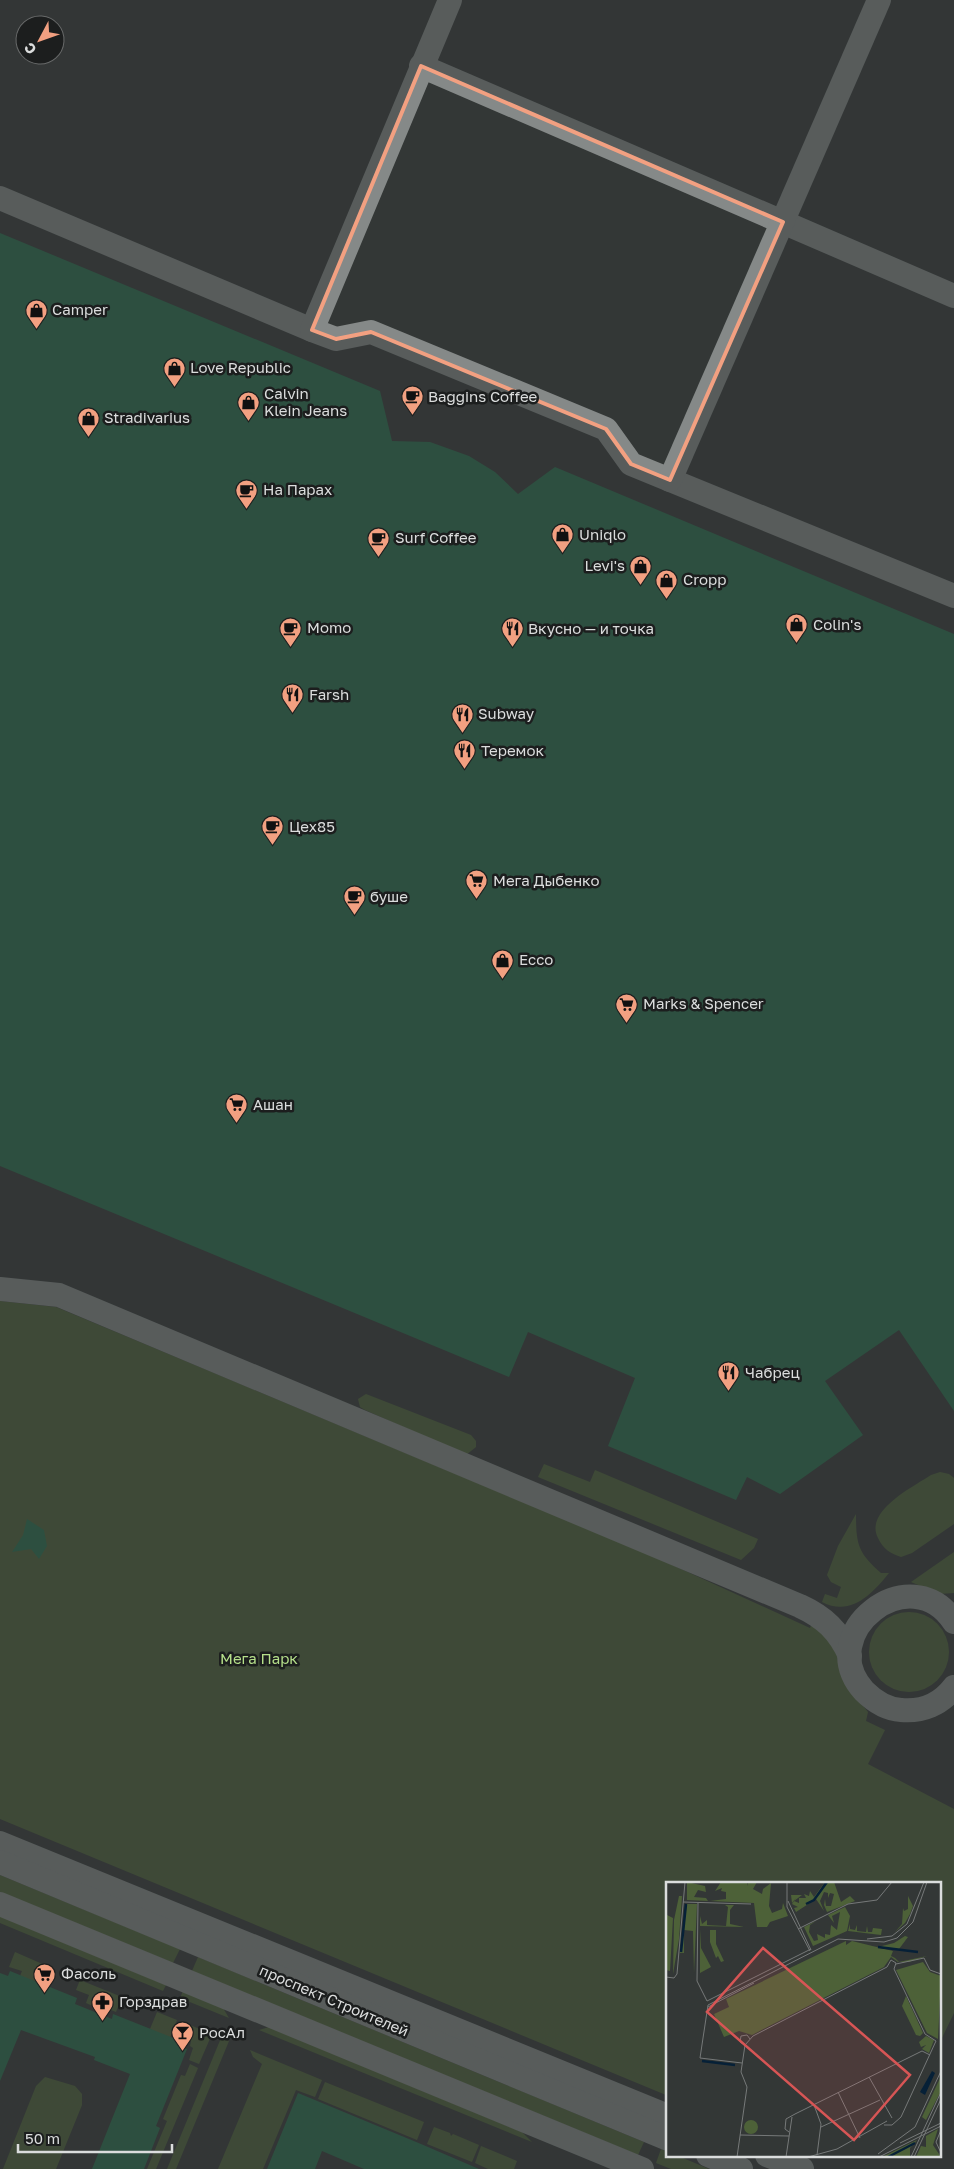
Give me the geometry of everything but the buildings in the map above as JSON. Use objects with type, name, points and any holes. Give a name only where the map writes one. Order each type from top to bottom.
[{"type":"street","points":[[312,330],[450,0]]},
{"type":"street","points":[[670,480],[879,0]]},
{"type":"street","points":[[421,66],[954,296]]},
{"type":"street","points":[[0,198],[312,330],[336,339],[371,332],[606,428],[631,464],[952,590]]},
{"type":"street","points":[[0,1289],[59,1295],[816,1613],[834,1628],[850,1656],[853,1672],[860,1686],[871,1698],[890,1708],[909,1711],[922,1709],[944,1698],[954,1687]]},
{"type":"street","points":[[850,1656],[853,1636],[862,1619],[870,1611],[889,1600],[912,1597],[934,1603],[953,1619]]},
{"type":"street","points":[[816,1613],[870,1611]]},
{"type":"street","name":"проспект Строителей","points":[[0,1844],[666,2115]]},
{"type":"street","name":"проспект Строителей","points":[[0,1862],[666,2138]]},
{"type":"street","points":[[0,1904],[642,2169]]},
{"type":"street","points":[[710,2156],[742,2169]]},
{"type":"street","points":[[770,2156],[802,2169]]},
{"type":"highlighted area","points":[[421,66],[783,222],[670,480],[631,464],[606,429],[371,332],[336,339],[312,330]]},
{"type":"green space","name":"Мега Парк","points":[[0,1301],[56,1307],[657,1558],[810,1628],[812,1623],[837,1646],[846,1684],[868,1712],[866,1721],[885,1730],[868,1764],[954,1809],[954,2013],[942,2038],[942,1882],[666,1882],[666,2095],[0,1819]]},
{"type":"green space","points":[[366,1394],[471,1435],[476,1441],[476,1447],[466,1455],[365,1410],[360,1407],[358,1399]]},
{"type":"green space","points":[[544,1464],[590,1482],[595,1470],[758,1539],[754,1548],[741,1560],[538,1477]]},
{"type":"green space","points":[[940,1472],[949,1474],[954,1478],[954,1524],[912,1553],[901,1557],[890,1552],[882,1545],[878,1538],[876,1528],[878,1518],[884,1509],[903,1493],[931,1475]]},
{"type":"green space","points":[[856,1514],[858,1541],[863,1553],[867,1560],[881,1573],[889,1573],[875,1589],[860,1601],[842,1607],[833,1606],[822,1602],[825,1594],[837,1598],[841,1587],[831,1582],[827,1575],[838,1546]]},
{"type":"green space","points":[[954,1552],[954,1593],[939,1594],[911,1582]]},
{"type":"green space","points":[[909,1612],[924,1615],[937,1624],[946,1637],[949,1652],[946,1667],[937,1680],[924,1689],[909,1692],[894,1689],[881,1680],[872,1667],[869,1652],[872,1637],[881,1624],[894,1615]]},
{"type":"green space","points":[[0,1875],[180,1949],[173,1963],[0,1892]]},
{"type":"green space","points":[[0,1916],[166,1985],[163,1991],[0,1923]]},
{"type":"green space","points":[[15,1952],[47,1966],[40,1984],[20,1976],[22,1971],[9,1967]]},
{"type":"green space","points":[[198,1957],[644,2142],[638,2155],[192,1971]]},
{"type":"green space","points":[[80,1980],[122,1997],[116,2012],[96,2004],[95,2007],[86,2003],[89,1995],[76,1990]]},
{"type":"green space","points":[[183,1991],[223,2008],[229,2018],[180,1998]]},
{"type":"green space","points":[[157,2012],[177,2020],[170,2038],[150,2029]]},
{"type":"green space","points":[[185,2023],[212,2034],[199,2064],[189,2060],[193,2048],[190,2046],[191,2041],[179,2036]]},
{"type":"green space","points":[[269,2027],[522,2132],[532,2142],[259,2030]]},
{"type":"green space","points":[[221,2038],[229,2041],[176,2169],[167,2169]]},
{"type":"green space","points":[[250,2050],[322,2080],[315,2097],[296,2090],[263,2169],[218,2169],[262,2064],[253,2057]]},
{"type":"green space","points":[[190,2064],[198,2068],[156,2169],[147,2169],[167,2121],[163,2119],[181,2075],[185,2076]]},
{"type":"green space","points":[[45,2077],[75,2086],[82,2094],[82,2105],[56,2169],[3,2169],[36,2086]]},
{"type":"green space","points":[[325,2082],[424,2122],[417,2140],[318,2099]]},
{"type":"green space","points":[[434,2127],[450,2133],[451,2136],[453,2134],[479,2145],[472,2162],[427,2144]]},
{"type":"green space","points":[[481,2146],[517,2161],[514,2169],[488,2169],[475,2163]]},
{"type":"green space","points":[[661,2149],[666,2151],[666,2156],[678,2156],[709,2169],[671,2169],[656,2163]]},
{"type":"place","name":"Camper","points":[[36,329]]},
{"type":"place","name":"Love Republic","points":[[174,387]]},
{"type":"place","name":"Baggins Coffee","points":[[412,416]]},
{"type":"place","name":"Calvin Klein Jeans","points":[[248,422]]},
{"type":"place","name":"Stradivarius","points":[[88,437]]},
{"type":"place","name":"На Парах","points":[[247,509]]},
{"type":"place","name":"Uniqlo","points":[[563,554]]},
{"type":"place","name":"Surf Coffee","points":[[379,557]]},
{"type":"place","name":"Levi's","points":[[641,585]]},
{"type":"place","name":"Cropp","points":[[667,599]]},
{"type":"place","name":"Colin's","points":[[797,644]]},
{"type":"place","name":"Momo","points":[[291,647]]},
{"type":"place","name":"Вкусно — и точка","points":[[512,648]]},
{"type":"place","name":"Farsh","points":[[293,714]]},
{"type":"place","name":"Subway","points":[[462,733]]},
{"type":"place","name":"Теремок","points":[[465,770]]},
{"type":"place","name":"Цех85","points":[[273,846]]},
{"type":"place","name":"Мега Дыбенко","points":[[477,900]]},
{"type":"place","name":"буше","points":[[354,916]]},
{"type":"place","name":"Ecco","points":[[503,979]]},
{"type":"place","name":"Marks & Spencer","points":[[627,1023]]},
{"type":"place","name":"Ашан","points":[[237,1124]]},
{"type":"place","name":"Чабрец","points":[[729,1392]]},
{"type":"place","name":"Фасоль","points":[[45,1993]]},
{"type":"place","name":"Горздрав","points":[[103,2021]]},
{"type":"place","name":"РосАл","points":[[183,2052]]}]
